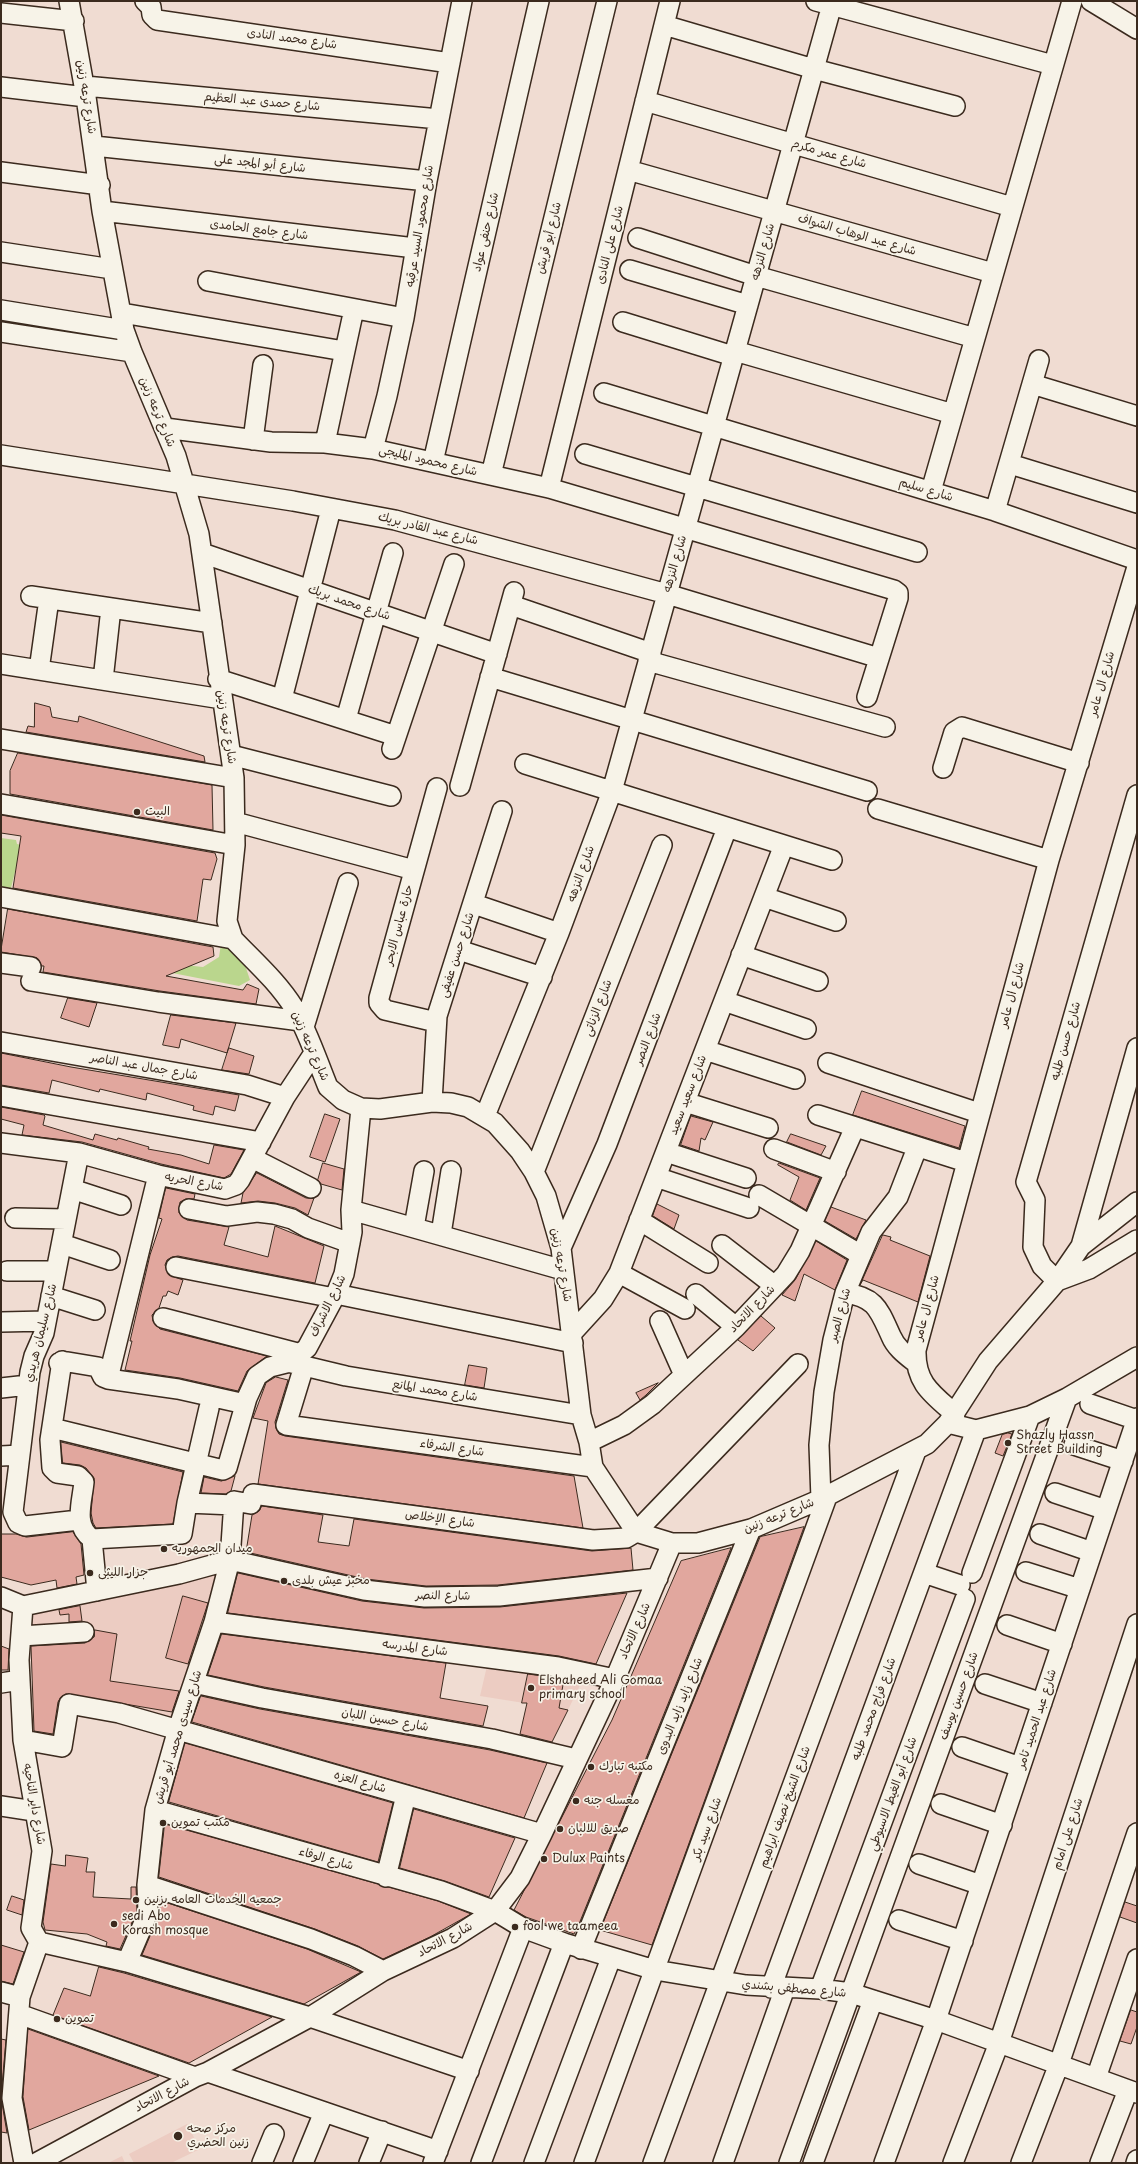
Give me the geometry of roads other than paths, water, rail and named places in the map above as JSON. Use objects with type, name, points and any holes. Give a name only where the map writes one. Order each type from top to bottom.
[{"type":"street","name":"شارع ترعه زنين","points":[[70,1],[86,91],[100,185],[102,211],[123,321],[132,352],[165,428],[199,534],[212,623],[218,678],[234,778],[236,845],[227,920],[233,939],[284,994],[302,1024],[328,1087],[343,1100],[361,1108],[380,1108],[432,1102],[450,1103],[468,1107],[485,1116],[495,1124],[520,1151],[534,1172],[546,1196],[561,1248],[581,1415],[589,1442],[593,1467],[636,1532],[672,1543],[698,1543],[751,1529],[825,1496],[916,1451],[927,1444],[952,1418],[992,1356],[1056,1281],[1081,1246],[1137,1202]]},
{"type":"street","name":"شارع محمد النادى","points":[[145,1],[151,7],[152,15],[157,20],[450,63]]},
{"type":"street","name":"شارع محمود السيد عرقبه","points":[[373,449],[387,396],[404,318],[427,181],[462,1]]},
{"type":"street","name":"شارع حنفى عواد","points":[[433,462],[539,1]]},
{"type":"street","name":"شارع أبو قريش","points":[[491,475],[607,1]]},
{"type":"street","name":"شارع على النادى","points":[[549,488],[670,1]]},
{"type":"street","points":[[931,491],[1072,1]]},
{"type":"street","points":[[1091,1],[1137,29]]},
{"type":"street","points":[[827,3],[1053,65]]},
{"type":"street","name":"شارع النزهه","points":[[485,1116],[542,977],[612,791],[814,69],[827,3]]},
{"type":"street","points":[[1,13],[74,21]]},
{"type":"street","points":[[664,25],[814,69],[955,106]]},
{"type":"street","name":"شارع حمدى عبد العظيم","points":[[1,87],[86,91],[439,119]]},
{"type":"street","name":"شارع عمر مكرم","points":[[645,101],[1012,207]]},
{"type":"street","name":"شارع أبو المجد على","points":[[94,146],[427,181]]},
{"type":"street","name":"شارع عبد الوهاب الشواف","points":[[628,170],[993,273]]},
{"type":"street","points":[[1,172],[100,185]]},
{"type":"street","name":"شارع جامع الحامدى","points":[[102,211],[415,248]]},
{"type":"street","points":[[638,238],[756,276],[975,338]]},
{"type":"street","points":[[1,252],[112,269]]},
{"type":"street","points":[[630,270],[748,304]]},
{"type":"street","points":[[208,281],[404,318]]},
{"type":"street","points":[[325,443],[354,309]]},
{"type":"street","points":[[1,310],[123,321],[344,351]]},
{"type":"street","points":[[623,322],[953,414]]},
{"type":"street","points":[[1,332],[132,352]]},
{"type":"street","points":[[995,511],[1010,464],[1039,360]]},
{"type":"street","points":[[253,440],[263,365]]},
{"type":"street","points":[[1032,384],[1137,416]]},
{"type":"street","name":"شارع سليم","points":[[604,393],[995,511],[1137,560]]},
{"type":"street","name":"شارع محمود المليجى","points":[[165,428],[253,440],[325,443],[373,449],[433,462],[549,488],[686,527],[894,590],[898,593],[898,598],[879,658]]},
{"type":"street","points":[[585,454],[917,552]]},
{"type":"street","name":"شارع عبد القادر بريك","points":[[1,455],[184,485],[271,497],[395,520],[460,536],[667,594],[879,658]]},
{"type":"street","points":[[1010,464],[1137,504]]},
{"type":"street","points":[[282,699],[331,509]]},
{"type":"street","name":"شارع محمد بريك","points":[[202,553],[496,654]]},
{"type":"street","points":[[346,719],[393,553]]},
{"type":"street","points":[[218,678],[346,719],[394,742],[454,564]]},
{"type":"street","name":"شارع ال عامر","points":[[952,1418],[926,1387],[919,1376],[916,1363],[916,1350],[979,1113],[1049,860],[1137,567]]},
{"type":"street","points":[[39,670],[40,597],[212,623]]},
{"type":"street","points":[[460,786],[513,598],[649,657],[885,727]]},
{"type":"street","points":[[103,680],[111,608]]},
{"type":"street","points":[[867,697],[879,658]]},
{"type":"street","points":[[1,664],[222,699]]},
{"type":"street","points":[[490,677],[631,721],[868,791]]},
{"type":"street","points":[[943,768],[954,732],[962,726],[1079,763]]},
{"type":"street","points":[[1,739],[234,778]]},
{"type":"street","points":[[230,755],[391,796]]},
{"type":"street","points":[[526,764],[832,860]]},
{"type":"street","name":"حارة عباس الابحر","points":[[436,1022],[385,1010],[379,1002],[437,788]]},
{"type":"street","name":"شارع حسن طلبه","points":[[1056,1281],[1042,1266],[1033,1247],[1035,1200],[1026,1182],[1137,795]]},
{"type":"street","points":[[1,804],[236,845]]},
{"type":"street","points":[[878,809],[1049,860]]},
{"type":"street","name":"شارع حسن عفيفى","points":[[432,1102],[436,1022],[502,811]]},
{"type":"street","points":[[235,822],[414,870]]},
{"type":"street","name":"شارع النصر","points":[[561,1248],[607,1144],[727,828]]},
{"type":"street","name":"شارع الزناتى","points":[[534,1172],[662,845]]},
{"type":"street","name":"شارع سعيد سعيد","points":[[572,1338],[603,1299],[619,1272],[784,845]]},
{"type":"street","points":[[1,966],[1,963],[31,974],[158,1002],[302,1024],[348,883]]},
{"type":"street","points":[[1,897],[233,939]]},
{"type":"street","points":[[764,897],[836,921]]},
{"type":"street","points":[[474,904],[559,933]]},
{"type":"street","points":[[459,950],[542,977]]},
{"type":"street","points":[[741,955],[818,980]]},
{"type":"street","points":[[724,1001],[806,1029]]},
{"type":"street","name":"شارع جمال عبد الناصر","points":[[1,1042],[247,1085],[285,1097]]},
{"type":"street","points":[[1081,1246],[1133,1078],[1137,1048]]},
{"type":"street","points":[[705,1050],[794,1079]]},
{"type":"street","name":"شارع الحريه","points":[[1,1143],[79,1153],[158,1175],[225,1189],[230,1188],[240,1180],[285,1097],[314,1053]]},
{"type":"street","points":[[828,1062],[979,1113]]},
{"type":"street","points":[[1,1096],[256,1150],[311,1188]]},
{"type":"street","points":[[685,1102],[768,1128]]},
{"type":"street","name":"شارع الاشراف","points":[[311,1430],[286,1426],[299,1361],[335,1296],[344,1274],[350,1243],[351,1210],[361,1108]]},
{"type":"street","points":[[818,1115],[917,1148],[966,1162]]},
{"type":"street","name":"شارع الاتحاد","points":[[589,1442],[636,1418],[736,1327],[792,1267],[812,1226],[855,1127]]},
{"type":"street","name":"شارع الصبر","points":[[825,1496],[819,1445],[824,1392],[833,1340],[845,1293],[871,1232],[894,1203],[917,1148]]},
{"type":"street","points":[[774,1149],[836,1172]]},
{"type":"street","points":[[666,1152],[746,1178]]},
{"type":"street","name":"شارع سليمان هريدي","points":[[79,1153],[46,1321],[40,1344],[34,1356],[28,1385],[13,1512],[18,1523],[25,1526],[79,1520]]},
{"type":"street","points":[[414,1227],[424,1171]]},
{"type":"street","points":[[441,1234],[451,1171]]},
{"type":"street","points":[[108,1379],[158,1175]]},
{"type":"street","points":[[656,1177],[754,1202],[812,1226],[861,1255]]},
{"type":"street","points":[[72,1188],[121,1205]]},
{"type":"street","points":[[189,1209],[227,1216],[257,1212],[274,1214],[292,1219],[308,1228],[350,1243]]},
{"type":"street","points":[[351,1210],[441,1234],[563,1270]]},
{"type":"street","points":[[15,1218],[66,1219]]},
{"type":"street","points":[[639,1220],[708,1264]]},
{"type":"street","name":"شارع ترعه زنين","points":[[1056,1281],[1089,1269],[1137,1240]]},
{"type":"street","points":[[62,1244],[110,1260]]},
{"type":"street","points":[[722,1245],[775,1286]]},
{"type":"street","points":[[176,1267],[572,1338]]},
{"type":"street","points":[[6,1272],[56,1271]]},
{"type":"street","points":[[619,1272],[690,1301],[736,1327]]},
{"type":"street","points":[[845,1293],[857,1295],[869,1300],[878,1309],[885,1320],[891,1337],[898,1347],[916,1363]]},
{"type":"street","points":[[51,1296],[95,1310]]},
{"type":"street","name":"شارع محمد المانع","points":[[163,1318],[346,1376],[581,1415]]},
{"type":"street","points":[[1,1322],[46,1321]]},
{"type":"street","points":[[660,1321],[684,1375]]},
{"type":"street","points":[[952,1418],[976,1430],[1030,1416],[1067,1398],[1137,1357]]},
{"type":"street","points":[[52,1428],[223,1470],[227,1468],[245,1404],[257,1376],[270,1368],[299,1361]]},
{"type":"street","points":[[209,1408],[195,1463],[182,1534],[92,1539],[84,1534],[79,1520],[84,1482],[78,1476],[57,1473],[53,1470],[50,1440],[60,1362],[98,1368],[103,1376],[108,1379],[178,1389],[245,1404]]},
{"type":"street","points":[[636,1532],[798,1364]]},
{"type":"street","points":[[1,1388],[28,1385]]},
{"type":"street","name":"شارع حسين يوسف","points":[[789,2163],[1067,1398]]},
{"type":"street","points":[[1090,1404],[1136,1424]]},
{"type":"street","name":"شارع أبو الغيط الاسيوطي","points":[[820,1989],[966,1586],[1030,1416]]},
{"type":"street","name":"شارع عبد الحميد تامر","points":[[884,2163],[936,2020],[1136,1424]]},
{"type":"street","name":"شارع الشرفاء","points":[[311,1430],[593,1467]]},
{"type":"street","name":"شارع فراج محمد طلبه","points":[[723,2163],[778,1988],[976,1430]]},
{"type":"street","points":[[1074,1445],[1123,1461]]},
{"type":"street","name":"شارع الشيخ نصيف ابراهيم","points":[[653,2163],[916,1451]]},
{"type":"street","points":[[1,1456],[20,1455]]},
{"type":"street","points":[[1055,1493],[1106,1510]]},
{"type":"street","name":"شارع الإخلاص","points":[[243,1504],[253,1494],[593,1540],[626,1538],[636,1532]]},
{"type":"street","name":"شارع سيد بكر","points":[[584,2163],[825,1496]]},
{"type":"street","points":[[1,1597],[23,1606],[179,1574],[230,1560],[243,1504],[187,1503]]},
{"type":"street","name":"شارع زايد زايد البدوى","points":[[481,2163],[751,1529]]},
{"type":"street","points":[[1040,1534],[1092,1552]]},
{"type":"street","points":[[92,1539],[97,1591]]},
{"type":"street","name":"شارع الاتحاد","points":[[42,2161],[201,2074],[310,2017],[383,1971],[453,1938],[495,1911],[520,1878],[542,1834],[615,1679],[672,1543]]},
{"type":"street","name":"شارع النصر","points":[[230,1560],[364,1590],[425,1597],[499,1596],[658,1578]]},
{"type":"street","name":"شارع سيدى محمد أبو قريش","points":[[127,1962],[148,1912],[147,1885],[155,1810],[178,1730],[214,1622],[230,1560]]},
{"type":"street","points":[[1026,1572],[1080,1589]]},
{"type":"street","points":[[924,1573],[966,1586]]},
{"type":"street","name":"شارع داير الناحيه","points":[[23,1606],[20,1680],[23,1740],[42,1851],[31,1928],[39,1942]]},
{"type":"street","name":"شارع المدرسه","points":[[214,1622],[545,1665],[615,1679]]},
{"type":"street","name":"شارع على امام","points":[[953,2163],[999,2043],[1137,1624]]},
{"type":"street","points":[[1007,1625],[1062,1644]]},
{"type":"street","points":[[21,1636],[84,1632]]},
{"type":"street","points":[[1,1683],[20,1680]]},
{"type":"street","name":"شارع حسين اللبان","points":[[194,1683],[262,1698],[492,1739],[576,1759]]},
{"type":"street","points":[[985,1684],[1042,1703]]},
{"type":"street","name":"شارع العزه","points":[[23,1740],[62,1747],[69,1704],[131,1716],[542,1834]]},
{"type":"street","points":[[962,1747],[1020,1767]]},
{"type":"street","points":[[386,1877],[406,1795]]},
{"type":"street","points":[[941,1804],[1002,1825]]},
{"type":"street","points":[[1,1806],[34,1810]]},
{"type":"street","name":"شارع الوفاء","points":[[155,1810],[386,1877],[441,1891],[495,1911]]},
{"type":"street","points":[[1021,2163],[1059,2064],[1137,1833]]},
{"type":"street","points":[[919,1864],[981,1885]]},
{"type":"street","points":[[147,1885],[318,1942],[359,1958],[383,1971]]},
{"type":"street","name":"شارع مصطفى بشندي","points":[[495,1911],[523,1928],[573,1946],[655,1970],[720,1982],[778,1988],[820,1989],[851,1993],[936,2020],[1133,2091]]},
{"type":"street","points":[[899,1920],[962,1941]]},
{"type":"street","points":[[1,1992],[15,2016],[382,2131],[436,2157],[523,1928]]},
{"type":"street","points":[[24,2163],[7,2096],[15,2016],[39,1942],[127,1962],[310,2017],[469,2071]]},
{"type":"street","points":[[534,2163],[611,1958]]},
{"type":"street","points":[[1096,2078],[1137,1959]]},
{"type":"street","points":[[813,2163],[873,2000]]},
{"type":"street","points":[[1100,2163],[1133,2091]]},
{"type":"street","points":[[303,2163],[324,2112]]},
{"type":"street","points":[[369,2163],[382,2131]]},
{"type":"street","points":[[262,2163],[274,2134]]},
{"type":"place","name":"البيت","points":[[137,812]]},
{"type":"place","name":"Shazly Hassn Street Building","points":[[1008,1443]]},
{"type":"place","name":"ميدان الجمهوريه","points":[[164,1549]]},
{"type":"place","name":"جزار الليثى","points":[[90,1573]]},
{"type":"place","name":"مخبز عيش بلدى","points":[[284,1581]]},
{"type":"place","name":"Elshaheed Ali Gomaa primary school","points":[[531,1688]]},
{"type":"place","name":"مكتبه تبارك","points":[[591,1767]]},
{"type":"place","name":"مغسله جنه","points":[[576,1801]]},
{"type":"place","name":"مكتب تموين","points":[[163,1823]]},
{"type":"place","name":"صديق للالبان","points":[[560,1829]]},
{"type":"place","name":"Dulux Paints","points":[[544,1859]]},
{"type":"place","name":"جمعيه الخدمات العامه بزنين","points":[[136,1900]]},
{"type":"place","name":"sedi Abo Korash mosque","points":[[114,1924]]},
{"type":"place","name":"fool we taameea","points":[[515,1927]]},
{"type":"place","name":"تموين","points":[[57,2019]]},
{"type":"place","name":"مركز صحه زنين الحضري","points":[[178,2136]]}]
